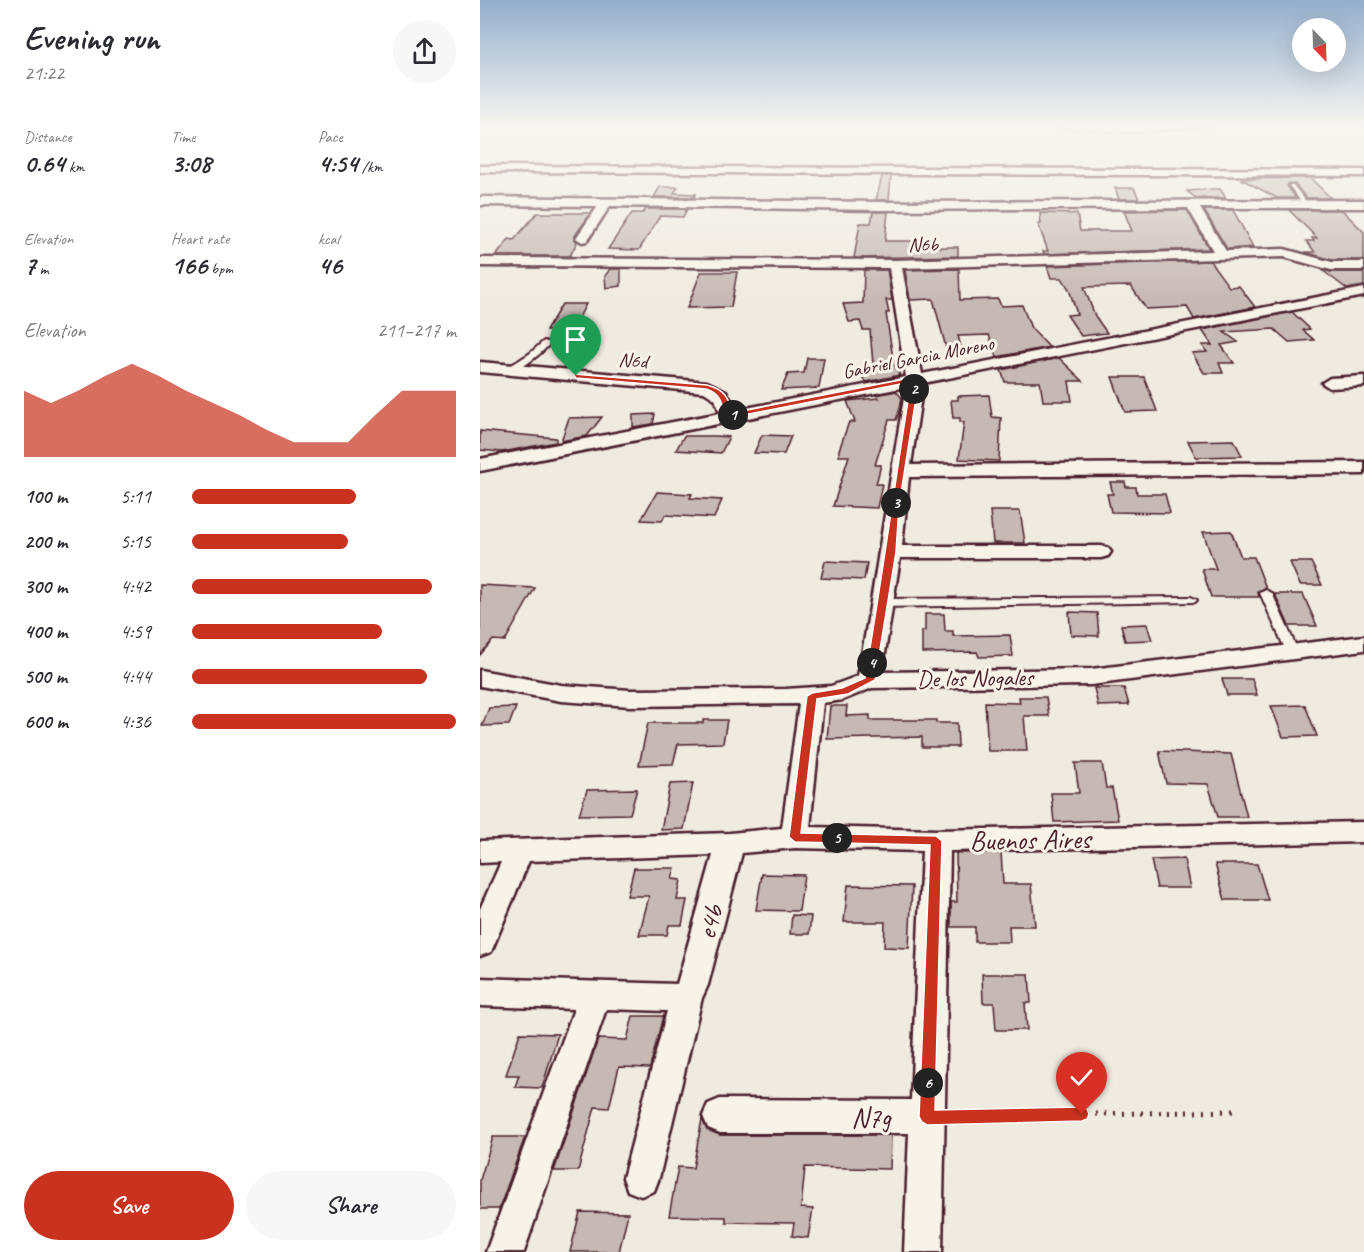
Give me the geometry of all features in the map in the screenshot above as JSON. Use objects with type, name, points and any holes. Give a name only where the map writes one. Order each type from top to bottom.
[{"type":"street","points":[[480,201],[606,204],[1364,204]]},
{"type":"street","points":[[582,238],[606,204]]},
{"type":"street","points":[[1192,205],[1223,256]]},
{"type":"street","name":"N6b","points":[[480,262],[895,264],[1284,253],[1298,255],[1331,266],[1364,266]]},
{"type":"street","points":[[870,680],[891,552],[895,506],[915,379],[895,264]]},
{"type":"street","name":"Gabriel Garcia Moreno","points":[[480,465],[1364,292]]},
{"type":"street","name":"N6d","points":[[480,367],[707,387],[715,390],[725,399],[729,416]]},
{"type":"street","points":[[1330,383],[1364,381]]},
{"type":"street","points":[[901,471],[1364,468]]},
{"type":"street","points":[[891,552],[1101,552]]},
{"type":"street","name":"De los Nogales","points":[[480,678],[561,693],[630,698],[812,696],[844,691],[870,680],[1091,677],[1364,643]]},
{"type":"street","points":[[795,837],[812,696]]},
{"type":"street","name":"Buenos Aires","points":[[480,852],[730,844],[795,837],[936,841],[1364,832]]},
{"type":"street","points":[[923,1252],[936,841]]},
{"type":"street","name":"e4b","points":[[641,1178],[686,998],[692,985],[730,844]]},
{"type":"street","points":[[480,943],[520,850]]},
{"type":"street","points":[[480,992],[686,998]]},
{"type":"street","points":[[505,1252],[595,995]]},
{"type":"street","name":"N7g","points":[[720,1116],[927,1117]]},
{"type":"lane","points":[[1291,186],[1306,205]]},
{"type":"lane","points":[[510,370],[532,356],[547,342]]},
{"type":"lane","points":[[1266,593],[1292,651]]},
{"type":"lane","points":[[881,603],[1191,600]]},
{"type":"path","points":[[927,1117],[1237,1111]]},
{"type":"building","points":[[880,184],[890,184],[889,200],[876,200]]},
{"type":"building","points":[[1251,184],[1288,184],[1296,198],[1277,198]]},
{"type":"building","points":[[1295,184],[1317,184],[1331,198],[1306,198]]},
{"type":"building","points":[[660,187],[678,187],[674,193],[696,194],[694,197],[654,197]]},
{"type":"building","points":[[1115,188],[1134,188],[1139,199],[1119,199]]},
{"type":"building","points":[[1220,189],[1226,198],[1196,198],[1187,191]]},
{"type":"building","points":[[646,209],[687,209],[683,217],[660,216],[639,250],[608,249],[632,213],[643,213]]},
{"type":"building","points":[[1187,210],[1209,249],[1044,254],[1043,251],[1048,251],[1038,224],[1041,224],[1040,213],[1077,214],[1080,231],[1132,231],[1124,211]]},
{"type":"building","points":[[1204,210],[1233,210],[1253,247],[1227,249]]},
{"type":"building","points":[[1289,210],[1342,210],[1364,232],[1364,260],[1332,260],[1305,252],[1315,252],[1306,241],[1314,241],[1312,238],[1317,238]]},
{"type":"building","points":[[873,212],[888,212],[885,241],[914,241],[914,247],[958,247],[958,256],[854,258],[860,223],[871,223]]},
{"type":"building","points":[[537,213],[591,213],[574,237],[577,242],[570,256],[496,256],[509,239],[514,240]]},
{"type":"building","points":[[1210,261],[1229,287],[1239,286],[1255,307],[1194,319],[1187,307],[1146,309],[1131,286],[1084,287],[1095,316],[1107,333],[1081,336],[1067,315],[1077,314],[1069,289],[1062,278],[1051,278],[1047,266]]},
{"type":"building","points":[[610,269],[621,269],[621,286],[606,288],[605,276]]},
{"type":"building","points":[[959,269],[960,300],[998,299],[1001,306],[1022,305],[1031,328],[1049,347],[997,357],[989,335],[958,336],[963,354],[948,355],[933,299],[910,300],[905,270]]},
{"type":"building","points":[[864,270],[887,270],[892,300],[886,300],[889,313],[886,313],[894,365],[900,375],[866,382],[859,370],[875,368],[878,371],[873,364],[870,330],[863,330],[860,321],[849,322],[843,304],[863,303]]},
{"type":"building","points":[[1322,270],[1364,272],[1364,286],[1347,289]]},
{"type":"building","points":[[701,272],[737,272],[731,307],[687,308]]},
{"type":"building","points":[[562,304],[586,304],[572,331],[546,331]]},
{"type":"building","points":[[1292,312],[1310,329],[1303,330],[1314,340],[1289,342],[1274,329],[1224,332],[1238,342],[1221,345],[1234,363],[1219,363],[1223,373],[1204,373],[1192,353],[1207,352],[1202,345],[1212,345],[1202,330]]},
{"type":"building","points":[[807,358],[824,358],[819,388],[781,390],[788,374],[804,373]]},
{"type":"building","points":[[1059,358],[1083,381],[1069,381],[1072,401],[1043,401],[1040,382],[1005,382],[1001,370]]},
{"type":"building","points":[[1112,377],[1144,377],[1157,411],[1125,412]]},
{"type":"building","points":[[896,391],[902,398],[900,408],[896,420],[889,420],[875,465],[881,465],[876,484],[882,484],[877,508],[833,506],[849,456],[839,456],[839,450],[849,422],[855,422],[847,401],[879,398],[876,395]]},
{"type":"building","points":[[989,395],[992,417],[1001,418],[999,461],[959,459],[964,422],[960,422],[960,418],[953,418],[951,400],[958,400],[958,396]]},
{"type":"building","points":[[655,414],[653,424],[633,427],[633,415]]},
{"type":"building","points":[[602,417],[587,436],[561,441],[569,418]]},
{"type":"building","points":[[480,431],[556,438],[556,442],[502,452],[480,450]]},
{"type":"building","points":[[762,435],[791,436],[784,454],[754,453]]},
{"type":"building","points":[[684,436],[729,437],[721,453],[676,450]]},
{"type":"building","points":[[1234,440],[1242,456],[1196,457],[1188,441]]},
{"type":"building","points":[[1110,482],[1125,482],[1126,487],[1136,487],[1137,494],[1165,494],[1170,513],[1111,512],[1107,494],[1113,494]]},
{"type":"building","points":[[657,492],[692,494],[690,498],[722,500],[714,518],[665,515],[662,521],[641,520]]},
{"type":"building","points":[[990,511],[1020,511],[1025,543],[993,543]]},
{"type":"building","points":[[1231,531],[1241,557],[1254,557],[1266,588],[1258,592],[1259,597],[1211,597],[1202,569],[1216,569],[1203,532]]},
{"type":"building","points":[[825,561],[867,563],[864,580],[821,578]]},
{"type":"building","points":[[1290,562],[1311,562],[1322,585],[1300,585]]},
{"type":"building","points":[[480,585],[535,588],[505,641],[493,640],[480,655]]},
{"type":"building","points":[[1275,594],[1303,594],[1317,626],[1289,626]]},
{"type":"building","points":[[1069,612],[1097,613],[1099,636],[1071,635]]},
{"type":"building","points":[[925,614],[944,614],[945,631],[953,631],[953,636],[1010,635],[1013,656],[979,657],[977,652],[922,653]]},
{"type":"building","points":[[1147,624],[1152,640],[1125,641],[1121,625]]},
{"type":"building","points":[[1222,679],[1252,679],[1257,695],[1227,695]]},
{"type":"building","points":[[1094,688],[1124,688],[1129,705],[1098,706]]},
{"type":"building","points":[[1019,697],[1046,697],[1049,716],[1024,716],[1027,751],[988,751],[985,702],[1020,703]]},
{"type":"building","points":[[1305,705],[1317,736],[1283,737],[1271,706]]},
{"type":"building","points":[[830,706],[847,706],[846,716],[870,715],[870,720],[936,720],[936,723],[957,723],[958,747],[922,747],[922,737],[827,739]]},
{"type":"building","points":[[516,707],[509,725],[482,726],[489,708]]},
{"type":"building","points":[[703,720],[727,720],[723,743],[678,744],[673,764],[639,765],[648,723],[703,723]]},
{"type":"building","points":[[1159,751],[1231,754],[1247,817],[1218,817],[1208,784],[1166,783]]},
{"type":"building","points":[[1075,763],[1102,763],[1106,788],[1112,788],[1118,820],[1054,822],[1051,793],[1079,793]]},
{"type":"building","points":[[693,783],[684,829],[661,830],[670,784]]},
{"type":"building","points":[[637,789],[630,814],[579,815],[587,790]]},
{"type":"building","points":[[1001,852],[1003,884],[1031,884],[1035,926],[1009,926],[1010,942],[975,942],[975,927],[951,927],[951,902],[957,902],[956,853]]},
{"type":"building","points":[[1184,859],[1190,888],[1157,888],[1151,860]]},
{"type":"building","points":[[1215,864],[1257,864],[1268,900],[1225,900]]},
{"type":"building","points":[[634,868],[675,868],[672,879],[681,880],[677,900],[687,900],[682,925],[669,925],[667,935],[639,935],[649,896],[627,896]]},
{"type":"building","points":[[762,874],[804,875],[799,911],[756,910]]},
{"type":"building","points":[[848,885],[912,886],[909,948],[884,947],[885,922],[844,922]]},
{"type":"building","points":[[792,915],[811,916],[809,934],[790,934]]},
{"type":"building","points":[[982,974],[1029,974],[1031,1003],[1025,1003],[1027,1030],[996,1030],[994,1003],[983,1003]]},
{"type":"building","points":[[633,1016],[663,1016],[650,1068],[619,1067],[609,1108],[595,1107],[578,1171],[554,1171],[598,1039],[627,1040]]},
{"type":"building","points":[[520,1033],[558,1034],[542,1088],[515,1087],[519,1075],[506,1075]]},
{"type":"building","points":[[702,1119],[707,1130],[720,1135],[891,1135],[890,1169],[805,1167],[801,1208],[813,1209],[808,1238],[792,1236],[794,1223],[726,1222],[726,1217],[669,1216],[678,1167],[693,1168]]},
{"type":"building","points":[[493,1137],[525,1137],[499,1209],[480,1209],[480,1180]]},
{"type":"building","points":[[580,1212],[628,1213],[619,1252],[570,1252]]},
{"type":"route","points":[[576,376],[707,387],[720,393],[725,399],[729,416],[915,379],[895,506],[891,552],[870,680],[834,694],[812,696],[795,837],[936,841],[927,1117],[1082,1114]]}]
